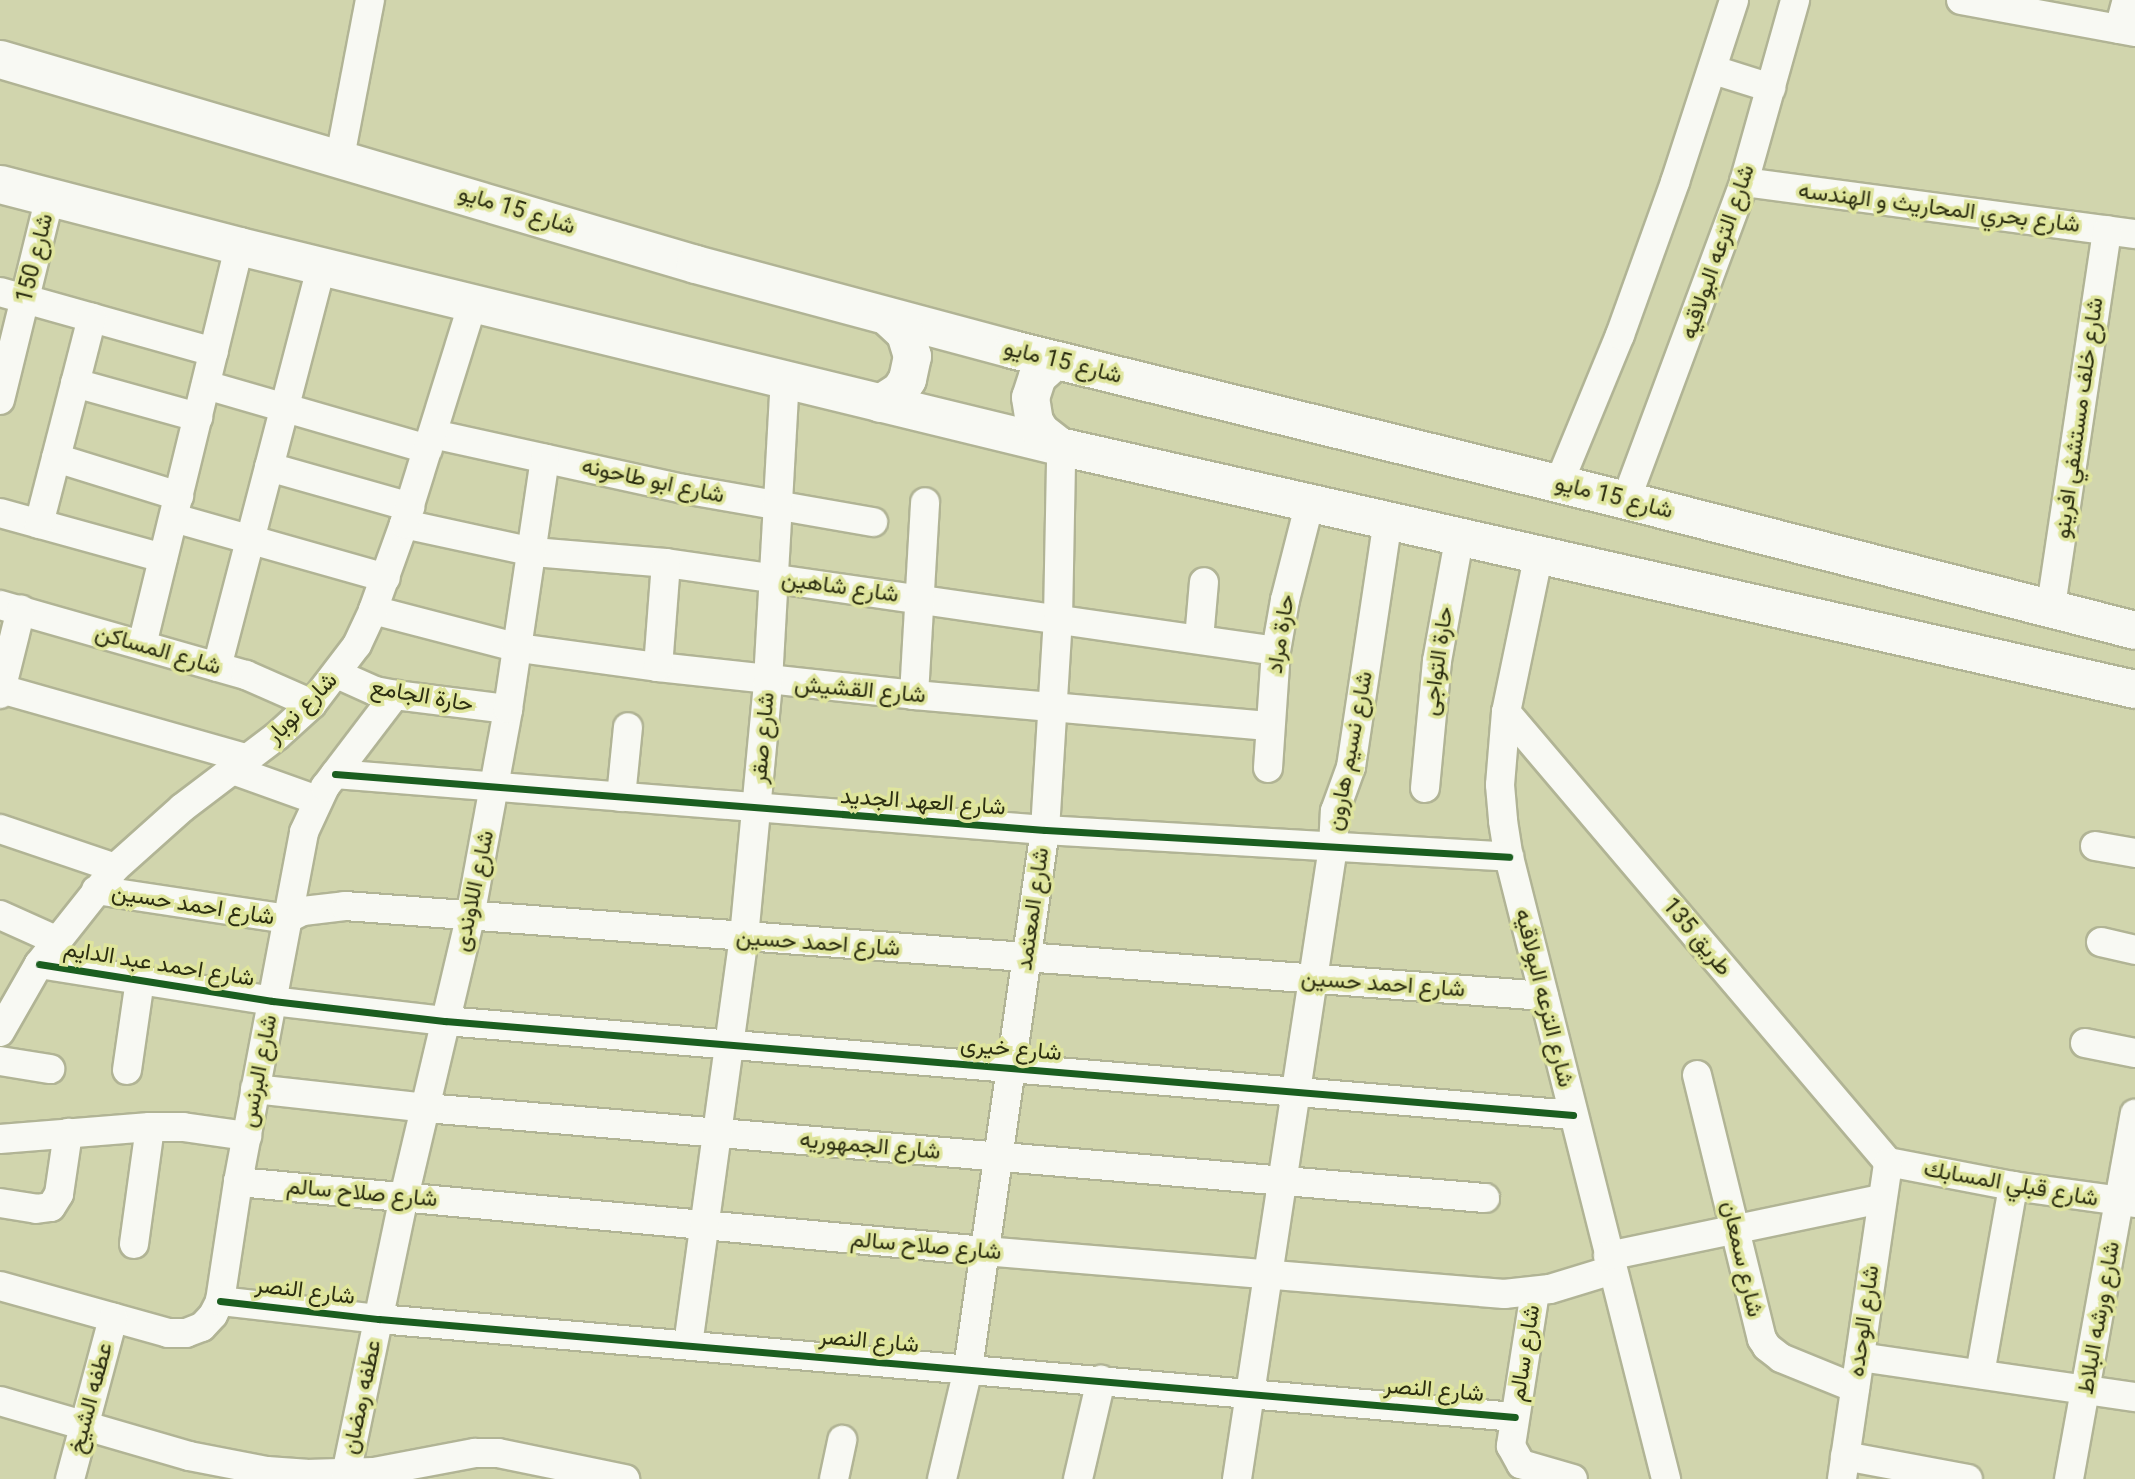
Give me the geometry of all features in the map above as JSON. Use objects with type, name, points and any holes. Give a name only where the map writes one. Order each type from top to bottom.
[{"type":"main road","name":"شارع 15 مايو","points":[[0,59],[340,157],[695,264],[887,316],[1055,360],[1626,499],[2135,630]]},
{"type":"main road","points":[[0,184],[239,246],[1059,446],[2135,689]]},
{"type":"main road","points":[[880,403],[900,390],[907,379],[912,356],[905,332],[887,316]]},
{"type":"main road","points":[[1055,360],[1037,376],[1030,397],[1034,421],[1040,431],[1059,446]]},
{"type":"street","points":[[340,157],[370,0]]},
{"type":"street","points":[[1559,483],[1619,335],[1714,70],[1734,0]]},
{"type":"street","name":"شارع الترعه البولاقيه","points":[[1626,499],[1744,182],[1795,0]]},
{"type":"street","points":[[1961,0],[2003,4],[2127,31],[2127,0]]},
{"type":"street","points":[[1714,70],[1771,88]]},
{"type":"street","name":"شارع بحري المحاريث و الهندسه","points":[[1744,182],[2135,234]]},
{"type":"street","name":"شارع 150","points":[[0,400],[12,296],[50,197]]},
{"type":"street","name":"شارع خلف مستشفي افرينو","points":[[2051,607],[2107,230]]},
{"type":"street","points":[[142,645],[239,246]]},
{"type":"street","points":[[217,667],[321,264]]},
{"type":"street","points":[[12,296],[214,352]]},
{"type":"street","name":"شارع نوبار","points":[[0,1032],[9,994],[40,964],[56,940],[115,868],[182,807],[240,765],[313,704],[357,645],[386,578],[407,516],[473,302]]},
{"type":"street","points":[[40,524],[92,318]]},
{"type":"street","name":"شارع صقر","points":[[688,1345],[731,1045],[757,808],[775,578],[785,379]]},
{"type":"street","points":[[75,383],[198,417]]},
{"type":"street","name":"شارع ابو طاحونه","points":[[206,385],[284,407],[431,441],[545,459],[778,506],[873,522]]},
{"type":"street","name":"شارع المعتمد","points":[[942,1479],[968,1369],[1045,830],[1058,619],[1059,446]]},
{"type":"street","points":[[56,458],[250,539],[386,578]]},
{"type":"street","name":"شارع اللاوندى","points":[[379,1319],[404,1197],[470,917],[519,648],[545,459]]},
{"type":"street","name":"شارع شاهين","points":[[269,467],[407,516],[533,552],[666,563],[1276,650]]},
{"type":"street","points":[[914,695],[925,502]]},
{"type":"street","name":"حارة مراد","points":[[1268,768],[1276,650],[1284,600],[1310,502]]},
{"type":"street","points":[[0,513],[163,558]]},
{"type":"street","name":"شارع نسيم هارون","points":[[1237,1479],[1333,847],[1337,799],[1351,768],[1388,519]]},
{"type":"street","name":"حارة التواجى","points":[[1425,788],[1437,661],[1460,535]]},
{"type":"street","name":"شارع الترعه البولاقيه","points":[[1539,553],[1506,712],[1500,785],[1509,857],[1666,1479]]},
{"type":"street","points":[[657,667],[666,563]]},
{"type":"street","points":[[1199,639],[1205,582]]},
{"type":"street","points":[[10,608],[1,691],[240,765],[317,800]]},
{"type":"street","name":"شارع المساكن","points":[[10,608],[246,675],[313,704]]},
{"type":"street","name":"شارع القشيش","points":[[373,610],[519,648],[657,667],[768,681],[1269,726]]},
{"type":"street","name":"حارة الجامع","points":[[337,674],[395,695],[509,709]]},
{"type":"street","name":"شارع البرنس","points":[[220,1301],[238,1182],[304,832],[317,800],[395,695]]},
{"type":"street","name":"طريق 135","points":[[1506,712],[1888,1162]]},
{"type":"street","points":[[621,797],[628,727]]},
{"type":"street","name":"شارع العهد الجديد","points":[[335,774],[1045,830],[1509,857]]},
{"type":"street","points":[[0,829],[115,868]]},
{"type":"street","points":[[2095,846],[2135,853]]},
{"type":"street","name":"شارع احمد حسين","points":[[96,890],[287,919],[303,911],[345,906],[1544,996]]},
{"type":"street","points":[[0,915],[56,940]]},
{"type":"street","points":[[2101,942],[2135,950]]},
{"type":"street","name":"شارع احمد عبد الدايم","points":[[40,964],[272,1001],[446,1021]]},
{"type":"street","points":[[127,1070],[141,980]]},
{"type":"street","name":"شارع خيرى","points":[[446,1021],[1573,1115]]},
{"type":"street","points":[[2085,1043],[2135,1053]]},
{"type":"street","points":[[0,1061],[50,1069]]},
{"type":"street","name":"شارع سمعان","points":[[1697,1075],[1759,1331],[1767,1347],[1781,1358],[1855,1388]]},
{"type":"street","name":"شارع الجمهوريه","points":[[255,1089],[426,1108],[1485,1198]]},
{"type":"street","name":"شارع ورشه البلاط","points":[[2069,1479],[2127,1202],[2135,1114]]},
{"type":"street","points":[[134,1244],[150,1127]]},
{"type":"street","points":[[0,1139],[150,1127],[183,1127],[247,1136]]},
{"type":"street","points":[[0,1203],[36,1209],[51,1207],[59,1194],[68,1133]]},
{"type":"street","name":"شارع قبلي المسابك","points":[[1888,1162],[2013,1186],[2127,1202]]},
{"type":"street","name":"شارع الوحده","points":[[1844,1467],[1880,1199],[1888,1162]]},
{"type":"street","name":"شارع صلاح سالم","points":[[238,1182],[984,1251],[1504,1294],[1535,1292],[1610,1263],[1734,1229],[1880,1199]]},
{"type":"street","points":[[1980,1374],[2013,1186]]},
{"type":"street","points":[[0,1286],[168,1333],[186,1333],[202,1326],[220,1301]]},
{"type":"street","name":"شارع سالم","points":[[1535,1292],[1511,1446],[1521,1464],[1573,1479]]},
{"type":"street","name":"شارع النصر","points":[[220,1301],[379,1319],[1515,1417]]},
{"type":"street","name":"عطفه الشيخ","points":[[70,1479],[113,1318]]},
{"type":"street","name":"عطفه رمضان","points":[[346,1474],[379,1319]]},
{"type":"street","points":[[1860,1357],[2135,1397]]},
{"type":"street","points":[[1078,1479],[1101,1380]]},
{"type":"street","points":[[0,1401],[83,1427],[228,1465],[293,1473],[346,1474],[429,1470],[475,1453],[498,1453],[625,1479]]},
{"type":"street","points":[[834,1479],[842,1440]]},
{"type":"street","points":[[1844,1467],[1968,1479]]},
{"type":"cycle path","points":[[335,774],[1045,830],[1509,857]]},
{"type":"cycle path","points":[[39,964],[272,1001],[445,1021],[1573,1115]]},
{"type":"cycle path","points":[[220,1301],[379,1319],[1515,1417]]}]
